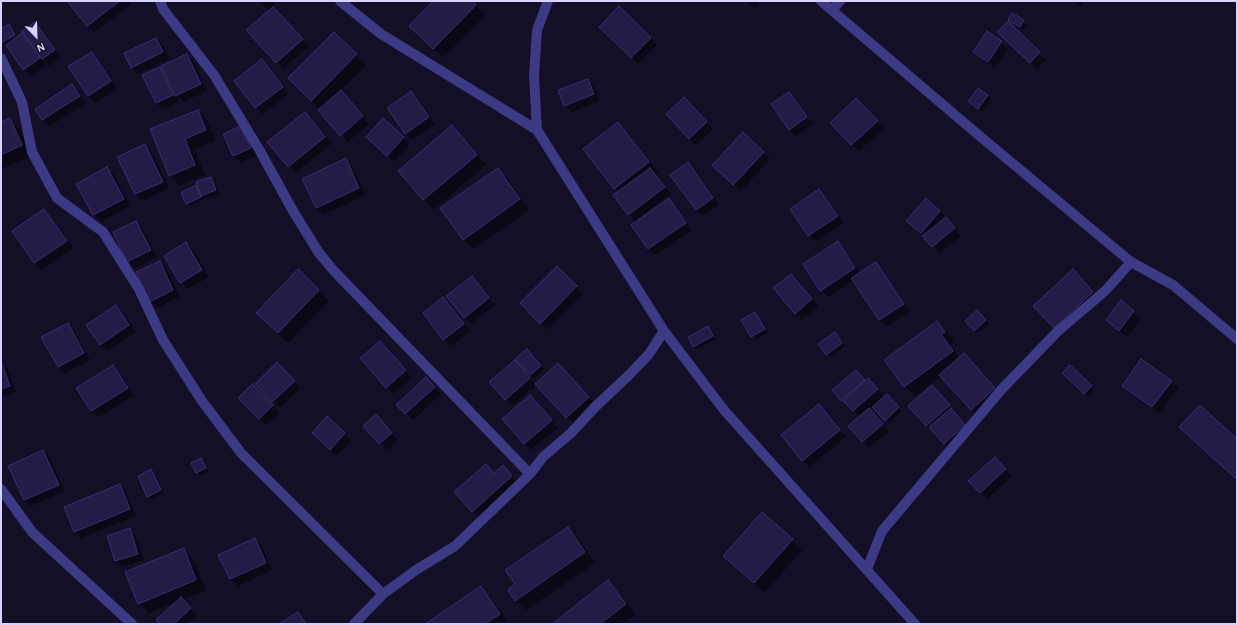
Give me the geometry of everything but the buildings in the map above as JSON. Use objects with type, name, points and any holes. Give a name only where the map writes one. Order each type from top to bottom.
[{"type":"street","points":[[160,1],[163,10],[214,75],[319,253],[334,271],[530,474]]},
{"type":"street","points":[[340,1],[381,34],[537,130],[664,331],[724,410],[915,624]]},
{"type":"street","points":[[537,130],[534,76],[537,30],[548,1]]},
{"type":"street","points":[[821,1],[1131,262],[1173,285],[1237,339]]},
{"type":"street","points":[[832,10],[840,1]]},
{"type":"street","points":[[1,58],[22,102],[32,152],[57,198],[103,232],[139,289],[163,340],[202,401],[241,452],[383,594]]},
{"type":"street","points":[[867,569],[882,531],[1001,390],[1058,332],[1105,291],[1131,262]]},
{"type":"street","points":[[354,624],[383,594],[416,570],[455,546],[530,474],[542,457],[571,433],[595,407],[634,370],[649,354],[664,331]]},
{"type":"street","points":[[1,489],[32,532],[132,624]]}]
